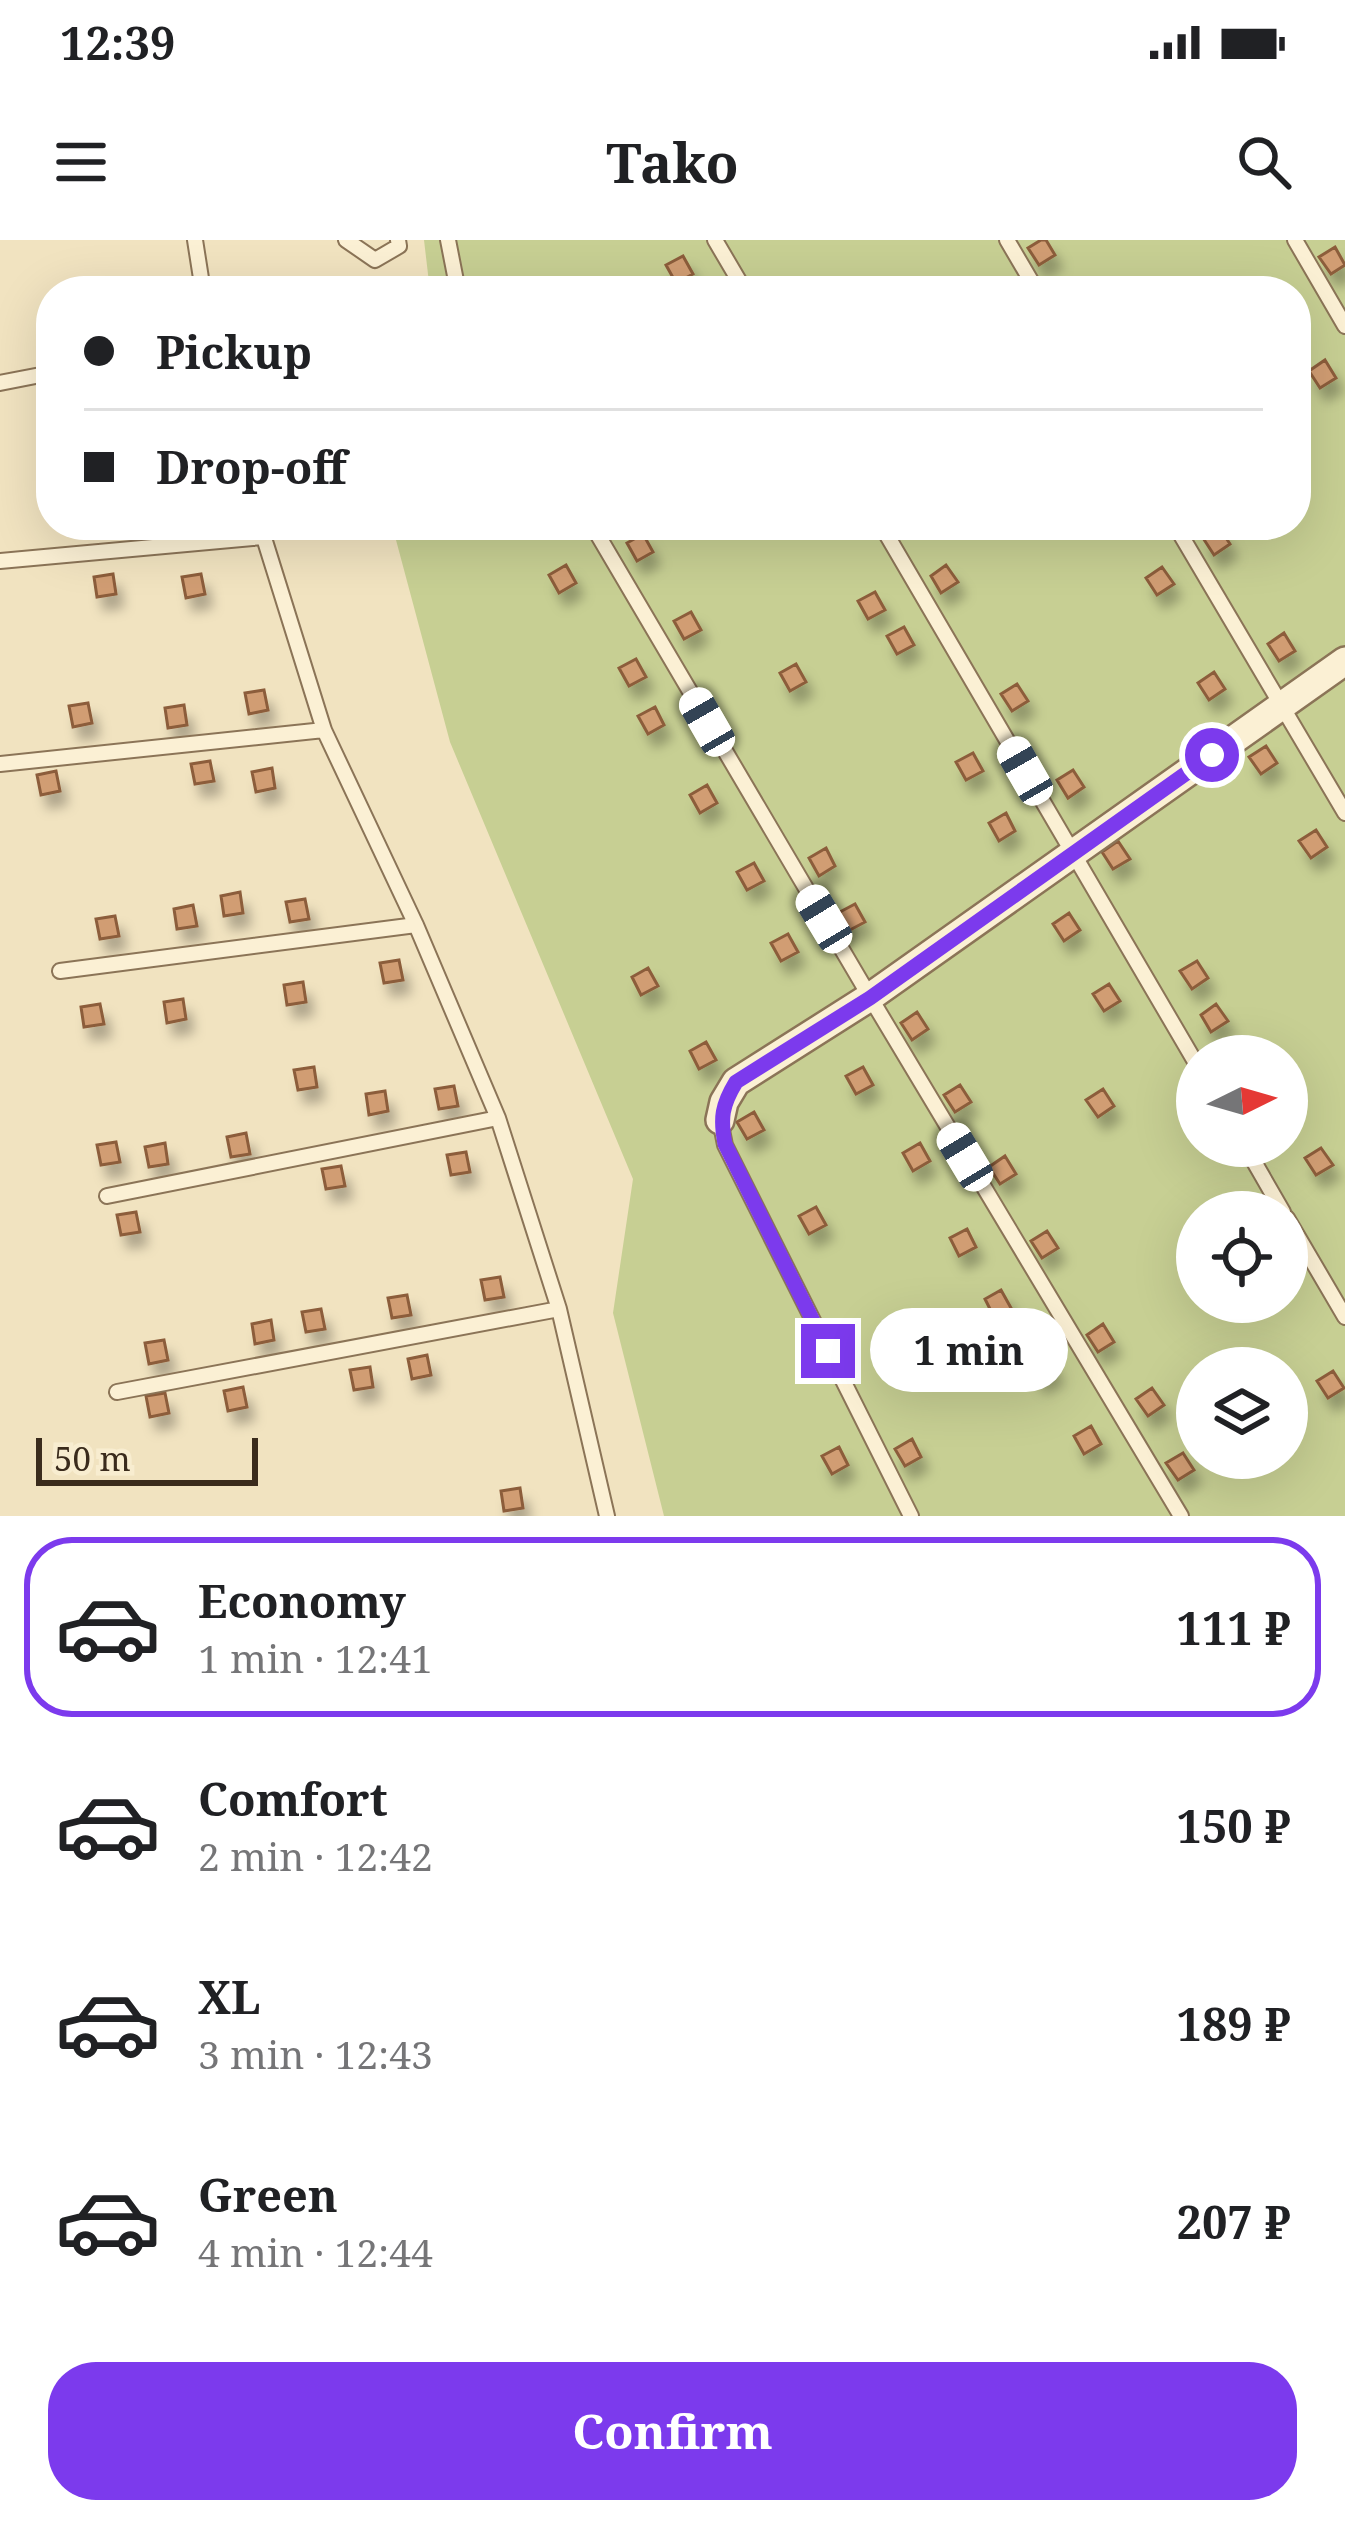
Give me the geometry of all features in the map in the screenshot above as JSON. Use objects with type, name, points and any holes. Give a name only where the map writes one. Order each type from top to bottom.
[{"type":"street","points":[[720,1120],[736,1082],[870,998],[1345,661]]},
{"type":"lane","points":[[195,240],[201,276]]},
{"type":"lane","points":[[346,240],[375,260],[399,246],[398,240]]},
{"type":"lane","points":[[448,240],[455,276]]},
{"type":"lane","points":[[715,240],[736,276]]},
{"type":"lane","points":[[1007,240],[1028,276]]},
{"type":"lane","points":[[1295,240],[1345,326]]},
{"type":"lane","points":[[0,383],[36,376]]},
{"type":"lane","points":[[0,561],[183,540]]},
{"type":"lane","points":[[264,540],[324,730],[416,925],[497,1118],[559,1309],[607,1514],[590,1516]]},
{"type":"lane","points":[[601,540],[1180,1516]]},
{"type":"lane","points":[[890,540],[1179,1035]]},
{"type":"lane","points":[[1184,540],[1345,813]]},
{"type":"lane","points":[[0,764],[324,730]]},
{"type":"lane","points":[[60,971],[416,925]]},
{"type":"lane","points":[[107,1196],[497,1118]]},
{"type":"lane","points":[[720,1120],[725,1144],[911,1516]]},
{"type":"lane","points":[[1308,1254],[1345,1317]]},
{"type":"lane","points":[[117,1392],[559,1309]]},
{"type":"green space","points":[[424,240],[1345,240],[1345,1516],[664,1516],[613,1313],[633,1179],[450,742],[396,540],[1311,540],[1311,276],[428,276]]},
{"type":"building","points":[[1046,240],[1055,255],[1039,265],[1028,248]]},
{"type":"building","points":[[1335,247],[1345,265],[1331,274],[1319,257]]},
{"type":"building","points":[[683,256],[693,274],[672,276],[666,265]]},
{"type":"building","points":[[1325,360],[1336,378],[1320,388],[1311,370]]},
{"type":"building","points":[[646,540],[653,552],[637,561],[627,543]]},
{"type":"building","points":[[1204,540],[1227,540],[1230,544],[1214,555]]},
{"type":"building","points":[[566,565],[576,583],[559,593],[549,575]]},
{"type":"building","points":[[946,565],[958,582],[941,593],[931,576]]},
{"type":"building","points":[[1162,567],[1174,584],[1157,595],[1146,578]]},
{"type":"building","points":[[113,574],[116,594],[97,597],[94,577]]},
{"type":"building","points":[[201,574],[205,594],[186,598],[182,577]]},
{"type":"building","points":[[875,592],[885,610],[868,619],[858,601]]},
{"type":"building","points":[[691,612],[701,630],[684,639],[674,621]]},
{"type":"building","points":[[904,627],[914,645],[897,654],[887,636]]},
{"type":"building","points":[[1284,633],[1295,651],[1279,661],[1268,644]]},
{"type":"building","points":[[636,659],[646,677],[629,686],[619,668]]},
{"type":"building","points":[[796,664],[806,682],[790,691],[780,673]]},
{"type":"building","points":[[1214,672],[1225,689],[1209,700],[1198,683]]},
{"type":"building","points":[[1017,684],[1028,701],[1012,711],[1001,694]]},
{"type":"building","points":[[264,690],[268,710],[249,714],[245,693]]},
{"type":"building","points":[[88,703],[92,723],[73,727],[69,706]]},
{"type":"building","points":[[184,705],[187,725],[168,728],[165,708]]},
{"type":"building","points":[[655,707],[664,725],[648,734],[638,716]]},
{"type":"building","points":[[1266,746],[1277,763],[1261,774],[1249,757]]},
{"type":"building","points":[[973,753],[983,771],[966,780],[956,762]]},
{"type":"building","points":[[210,761],[214,781],[195,784],[191,764]]},
{"type":"building","points":[[272,768],[275,788],[256,792],[252,772]]},
{"type":"building","points":[[1073,770],[1084,787],[1068,798],[1057,780]]},
{"type":"building","points":[[56,771],[60,791],[41,795],[37,775]]},
{"type":"building","points":[[707,785],[717,803],[700,813],[690,795]]},
{"type":"building","points":[[1006,813],[1015,831],[999,841],[989,823]]},
{"type":"building","points":[[1316,830],[1327,847],[1311,858],[1299,841]]},
{"type":"building","points":[[1118,841],[1130,859],[1113,869],[1102,852]]},
{"type":"building","points":[[826,848],[835,866],[819,876],[809,858]]},
{"type":"building","points":[[754,863],[764,881],[747,890],[737,872]]},
{"type":"building","points":[[240,892],[243,913],[224,916],[221,896]]},
{"type":"building","points":[[305,899],[309,919],[290,922],[286,902]]},
{"type":"building","points":[[855,904],[865,922],[848,931],[838,913]]},
{"type":"building","points":[[193,905],[197,926],[177,929],[174,909]]},
{"type":"building","points":[[1069,913],[1080,930],[1064,941],[1053,924]]},
{"type":"building","points":[[115,916],[119,936],[100,939],[96,919]]},
{"type":"building","points":[[788,934],[798,952],[781,961],[771,943]]},
{"type":"building","points":[[399,960],[403,980],[384,983],[380,963]]},
{"type":"building","points":[[1197,961],[1208,978],[1192,989],[1180,971]]},
{"type":"building","points":[[648,968],[658,986],[641,995],[632,977]]},
{"type":"building","points":[[303,982],[306,1002],[287,1005],[284,985]]},
{"type":"building","points":[[1109,984],[1120,1001],[1104,1011],[1093,994]]},
{"type":"building","points":[[183,999],[186,1019],[167,1023],[164,1002]]},
{"type":"building","points":[[100,1004],[104,1024],[84,1027],[81,1007]]},
{"type":"building","points":[[1216,1004],[1228,1021],[1211,1032],[1201,1015]]},
{"type":"building","points":[[917,1012],[928,1029],[912,1040],[901,1023]]},
{"type":"building","points":[[706,1042],[716,1060],[699,1069],[690,1051]]},
{"type":"building","points":[[314,1067],[317,1087],[298,1090],[294,1070]]},
{"type":"building","points":[[863,1067],[873,1085],[856,1094],[846,1076]]},
{"type":"building","points":[[960,1085],[971,1102],[955,1112],[944,1095]]},
{"type":"building","points":[[454,1086],[458,1106],[439,1109],[435,1089]]},
{"type":"building","points":[[1103,1089],[1114,1106],[1098,1117],[1086,1100]]},
{"type":"building","points":[[385,1091],[388,1111],[369,1115],[366,1094]]},
{"type":"building","points":[[754,1112],[764,1130],[747,1139],[737,1122]]},
{"type":"building","points":[[246,1133],[250,1154],[231,1157],[227,1137]]},
{"type":"building","points":[[116,1142],[120,1162],[101,1165],[97,1145]]},
{"type":"building","points":[[165,1143],[168,1164],[149,1167],[145,1147]]},
{"type":"building","points":[[920,1143],[930,1161],[913,1171],[903,1153]]},
{"type":"building","points":[[1321,1148],[1333,1165],[1316,1175],[1308,1156]]},
{"type":"building","points":[[466,1152],[470,1172],[451,1175],[447,1155]]},
{"type":"building","points":[[1005,1156],[1016,1174],[1000,1184],[989,1167]]},
{"type":"building","points":[[341,1166],[345,1186],[326,1189],[322,1169]]},
{"type":"building","points":[[816,1207],[826,1225],[809,1234],[799,1216]]},
{"type":"building","points":[[136,1212],[140,1232],[121,1235],[117,1215]]},
{"type":"building","points":[[967,1229],[976,1247],[959,1256],[950,1238]]},
{"type":"building","points":[[1047,1231],[1058,1248],[1042,1258],[1031,1241]]},
{"type":"building","points":[[500,1277],[504,1297],[485,1300],[481,1280]]},
{"type":"building","points":[[1001,1290],[1011,1308],[994,1317],[985,1299]]},
{"type":"building","points":[[407,1295],[411,1315],[392,1318],[388,1298]]},
{"type":"building","points":[[321,1309],[325,1329],[306,1332],[302,1312]]},
{"type":"building","points":[[271,1320],[274,1340],[255,1344],[252,1324]]},
{"type":"building","points":[[1103,1324],[1114,1342],[1098,1352],[1087,1335]]},
{"type":"building","points":[[164,1340],[168,1360],[149,1364],[145,1343]]},
{"type":"building","points":[[1046,1353],[1056,1371],[1039,1380],[1029,1362]]},
{"type":"building","points":[[427,1355],[431,1375],[412,1379],[408,1359]]},
{"type":"building","points":[[370,1367],[373,1387],[354,1390],[350,1370]]},
{"type":"building","points":[[1333,1371],[1344,1388],[1328,1398],[1317,1381]]},
{"type":"building","points":[[243,1387],[247,1407],[228,1411],[224,1391]]},
{"type":"building","points":[[1152,1388],[1164,1405],[1148,1416],[1136,1399]]},
{"type":"building","points":[[165,1393],[169,1413],[150,1417],[146,1396]]},
{"type":"building","points":[[1091,1426],[1101,1444],[1084,1454],[1074,1436]]},
{"type":"building","points":[[912,1439],[921,1457],[905,1466],[895,1449]]},
{"type":"building","points":[[839,1447],[848,1465],[832,1474],[822,1456]]},
{"type":"building","points":[[1176,1457],[1176,1477],[1166,1463]]},
{"type":"building","points":[[520,1488],[523,1508],[504,1511],[501,1491]]},
{"type":"route","points":[[828,1351],[725,1144],[720,1120],[736,1082],[870,998],[1212,755]]}]
